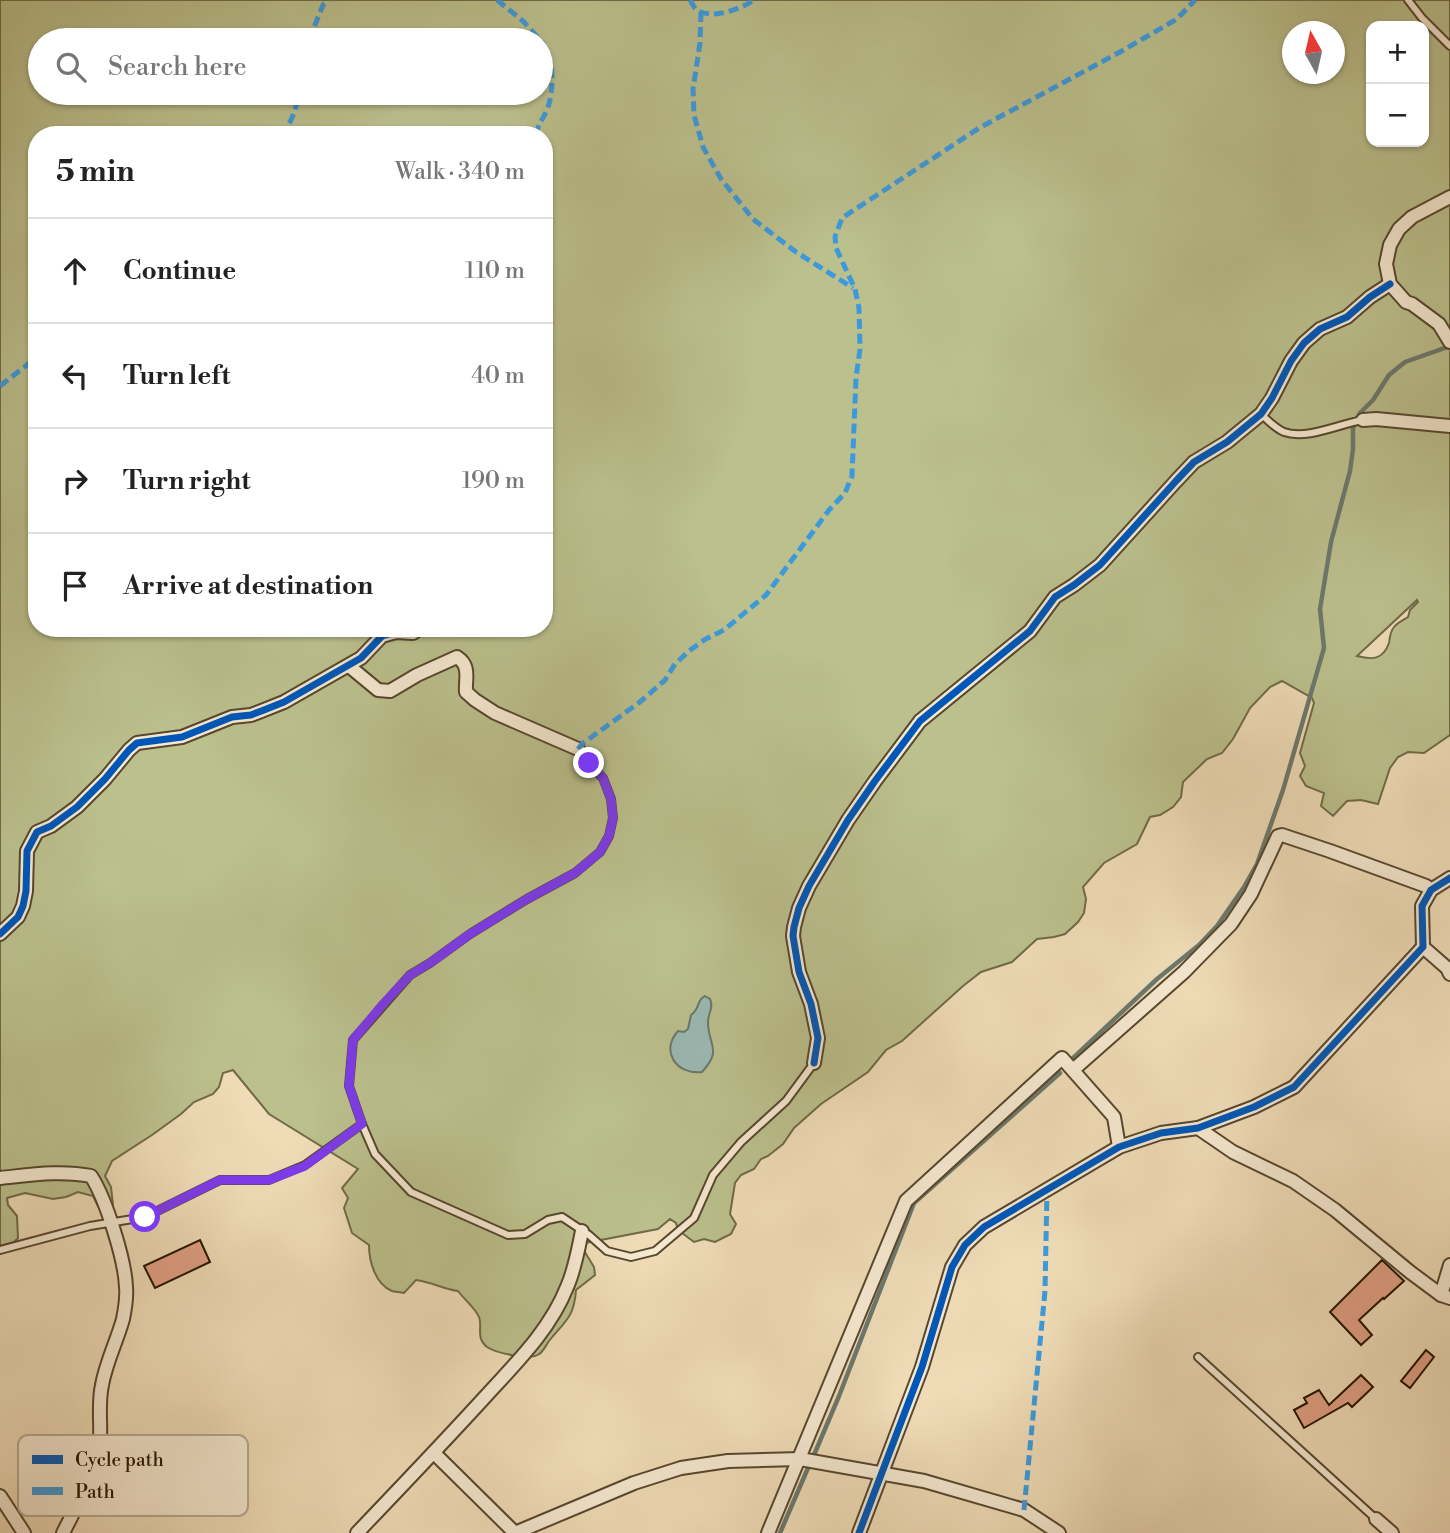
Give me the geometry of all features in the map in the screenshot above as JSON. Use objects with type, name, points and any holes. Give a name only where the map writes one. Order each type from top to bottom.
[{"type":"street","points":[[1450,197],[1412,217],[1399,229],[1390,245],[1386,264],[1390,284],[1406,302],[1439,324],[1450,342]]},
{"type":"street","points":[[814,1063],[818,1038],[811,1004],[799,972],[794,926],[809,886],[874,781],[920,721],[1030,631],[1055,597],[1101,565],[1194,462],[1227,442],[1261,414],[1304,343],[1320,329],[1347,317],[1390,284]]},
{"type":"street","points":[[1363,420],[1450,426]]},
{"type":"street","points":[[0,934],[18,917],[23,906],[27,851],[37,832],[51,826],[77,807],[137,743],[182,737],[232,717],[257,712],[284,702],[361,658],[381,637]]},
{"type":"street","points":[[349,666],[378,690],[390,691],[403,682],[457,657],[466,666],[466,692],[475,700],[495,713],[578,749]]},
{"type":"street","points":[[1073,1070],[1184,972],[1231,924],[1251,894],[1278,836],[1331,851],[1431,890]]},
{"type":"street","points":[[859,1533],[922,1367],[952,1267],[965,1245],[984,1227],[1119,1147],[1161,1133],[1198,1128],[1254,1107],[1294,1087],[1423,947],[1422,906],[1431,890],[1450,878]]},
{"type":"street","points":[[1423,947],[1447,968],[1450,974]]},
{"type":"street","points":[[768,1533],[906,1201],[1062,1058],[1114,1117],[1119,1147]]},
{"type":"street","points":[[1198,1128],[1233,1152],[1293,1181],[1335,1209],[1410,1272],[1446,1296],[1450,1265]]},
{"type":"street","points":[[0,1178],[41,1173],[80,1173],[91,1176],[98,1187],[121,1257],[127,1287],[122,1320],[102,1382],[99,1435]]},
{"type":"street","points":[[357,1533],[534,1343],[568,1287],[582,1231]]},
{"type":"street","points":[[434,1453],[515,1533],[634,1483],[681,1468],[728,1461],[800,1459],[924,1481],[1024,1510],[1059,1533]]},
{"type":"street","points":[[0,1496],[24,1533]]},
{"type":"street","points":[[63,1533],[71,1516]]},
{"type":"street","points":[[1376,1519],[1392,1533]]},
{"type":"lane","points":[[1408,0],[1450,46]]},
{"type":"lane","points":[[1261,414],[1282,431],[1301,435],[1363,420]]},
{"type":"lane","points":[[578,749],[582,757],[603,778],[611,799],[613,818],[609,836],[600,852],[575,873],[470,934],[410,975],[353,1040],[349,1086],[375,1154],[411,1192],[508,1235],[525,1234],[548,1220],[562,1216],[607,1251],[631,1256],[655,1251],[694,1218],[713,1175],[741,1142],[786,1101],[814,1063]]},
{"type":"lane","points":[[0,1250],[90,1226],[145,1217],[220,1180],[269,1180],[305,1166],[362,1124]]},
{"type":"lane","points":[[1198,1357],[1376,1519]]},
{"type":"green space","points":[[0,0],[1450,0],[1450,735],[1424,753],[1408,752],[1398,757],[1390,768],[1378,804],[1361,800],[1347,801],[1333,816],[1321,806],[1324,793],[1306,786],[1300,776],[1305,766],[1300,753],[1314,703],[1312,698],[1282,681],[1270,687],[1250,708],[1222,753],[1207,759],[1183,782],[1181,797],[1173,807],[1160,815],[1150,817],[1137,844],[1104,863],[1083,887],[1086,899],[1084,913],[1065,934],[1037,939],[1012,962],[981,972],[902,1041],[886,1050],[868,1072],[821,1104],[794,1128],[783,1144],[761,1159],[754,1169],[741,1175],[735,1183],[730,1214],[736,1224],[731,1234],[715,1242],[704,1239],[694,1242],[678,1230],[676,1223],[670,1219],[658,1229],[580,1244],[594,1267],[595,1275],[576,1290],[568,1318],[542,1352],[535,1356],[513,1355],[487,1347],[480,1336],[477,1314],[458,1291],[416,1280],[404,1293],[386,1288],[377,1278],[369,1245],[352,1233],[344,1208],[348,1198],[342,1188],[358,1169],[269,1114],[233,1070],[223,1073],[219,1087],[213,1094],[194,1102],[152,1135],[112,1161],[105,1176],[111,1187],[113,1205],[100,1210],[93,1196],[78,1192],[53,1199],[25,1193],[7,1198],[8,1205],[17,1216],[18,1238],[11,1245],[0,1249]],"holes":[[[1417,600],[1408,617],[1393,629],[1384,653],[1372,658],[1357,656]]]},
{"type":"water","points":[[705,996],[711,1002],[708,1022],[713,1052],[702,1072],[693,1072],[678,1066],[670,1046],[678,1031],[684,1032],[688,1029],[691,1015]]},
{"type":"building","points":[[200,1240],[210,1262],[155,1288],[144,1266]]},
{"type":"building","points":[[1382,1260],[1404,1281],[1359,1320],[1372,1335],[1361,1345],[1330,1312]]},
{"type":"building","points":[[1426,1350],[1434,1357],[1410,1388],[1401,1381]]},
{"type":"building","points":[[1361,1375],[1373,1387],[1352,1407],[1348,1403],[1304,1428],[1294,1410],[1307,1403],[1304,1398],[1319,1390],[1329,1405]]},
{"type":"waterway","points":[[1070,1061],[1157,979],[1199,945],[1217,926],[1257,864],[1283,790],[1324,648],[1320,609],[1331,542],[1350,471],[1353,428],[1360,413],[1373,400],[1389,375],[1405,362],[1450,346]]},
{"type":"waterway","points":[[814,1455],[914,1203],[1060,1073]]},
{"type":"waterway","points":[[780,1533],[808,1468]]},
{"type":"marked path","points":[[314,28],[323,5],[329,0]]},
{"type":"marked path","points":[[497,0],[529,28]]},
{"type":"marked path","points":[[690,0],[697,10],[710,14],[734,10],[754,0]]},
{"type":"marked path","points":[[578,749],[665,680],[675,664],[689,651],[724,630],[766,595],[829,510],[845,493],[852,476],[856,378],[860,349],[859,308],[855,289],[836,248],[835,237],[842,218],[979,128],[1177,19],[1195,0]]},
{"type":"marked path","points":[[701,12],[700,43],[693,89],[694,115],[703,147],[721,179],[753,219],[796,252],[853,288]]},
{"type":"marked path","points":[[288,126],[296,105]]},
{"type":"marked path","points":[[539,126],[548,105]]},
{"type":"marked path","points":[[0,386],[28,364]]},
{"type":"marked path","points":[[1024,1510],[1045,1291],[1047,1190]]},
{"type":"cycle path","points":[[814,1063],[818,1038],[811,1004],[799,972],[794,927],[809,886],[848,820],[875,781],[920,721],[1030,631],[1055,597],[1100,565],[1194,462],[1227,442],[1261,414],[1304,343],[1320,329],[1347,317],[1390,284]]},
{"type":"cycle path","points":[[0,934],[18,917],[23,906],[27,851],[37,832],[51,826],[77,807],[137,743],[182,737],[232,717],[251,715],[284,702],[361,658],[381,637]]},
{"type":"cycle path","points":[[859,1533],[922,1367],[952,1267],[965,1245],[984,1227],[1119,1147],[1161,1133],[1198,1128],[1254,1107],[1294,1087],[1423,947],[1422,906],[1431,890],[1450,878]]},
{"type":"route","points":[[145,1217],[220,1180],[269,1180],[305,1166],[362,1124],[349,1086],[353,1040],[383,1004],[410,975],[470,934],[575,873],[600,852],[609,836],[613,818],[611,799],[603,778],[589,763]]}]
